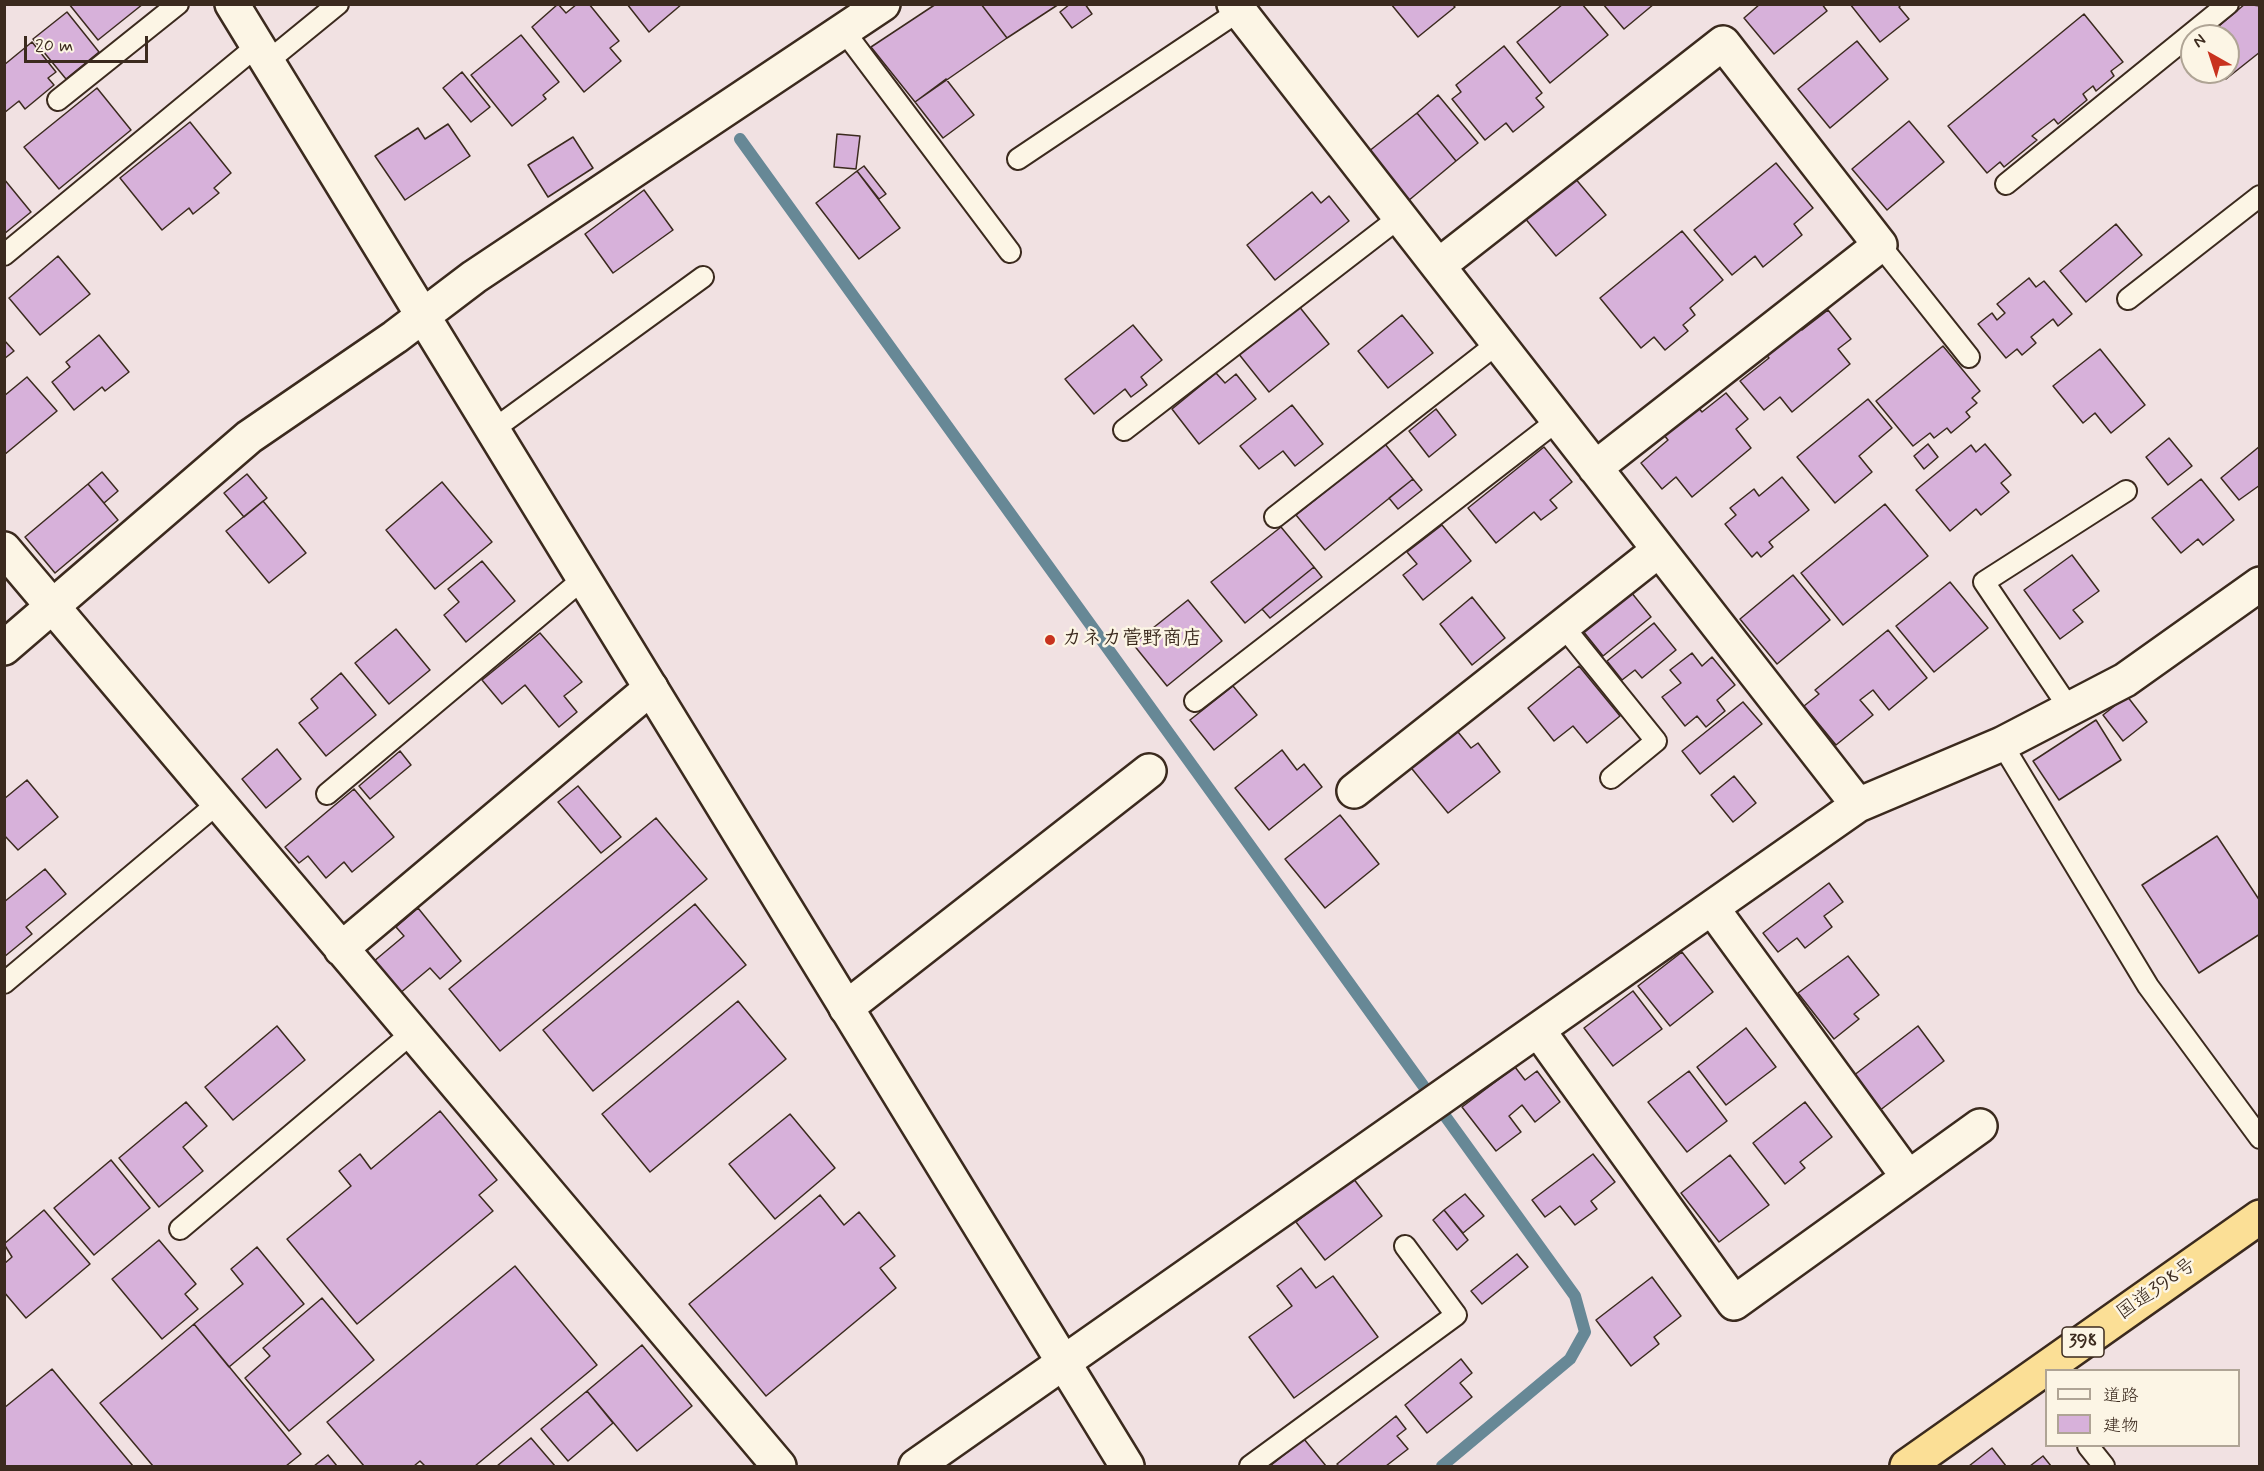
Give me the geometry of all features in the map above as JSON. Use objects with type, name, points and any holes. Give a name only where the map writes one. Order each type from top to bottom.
[{"type":"highway","name":"国道398号","points":[[2061,1369],[2259,1217]]},
{"type":"highway","name":"国道398号","points":[[1907,1467],[2041,1384]]},
{"type":"street","points":[[232,4],[1127,1467]]},
{"type":"street","points":[[4,648],[249,437],[474,277],[883,4]]},
{"type":"street","points":[[1237,8],[1858,805]]},
{"type":"street","points":[[1438,266],[1723,43],[1881,245],[1595,468]]},
{"type":"street","points":[[4,549],[779,1467]]},
{"type":"street","points":[[1354,791],[1659,550]]},
{"type":"street","points":[[916,1467],[1858,805],[2002,744],[2125,680],[2259,584]]},
{"type":"street","points":[[341,949],[651,688]]},
{"type":"street","points":[[846,1008],[1149,771]]},
{"type":"street","points":[[1712,908],[1908,1177]]},
{"type":"street","points":[[1538,1030],[1734,1303],[1980,1126]]},
{"type":"lane","points":[[58,100],[178,4]]},
{"type":"lane","points":[[4,255],[262,54],[338,4]]},
{"type":"lane","points":[[2006,184],[2228,4]]},
{"type":"lane","points":[[1018,159],[1237,8]]},
{"type":"lane","points":[[844,31],[1010,252]]},
{"type":"lane","points":[[2128,299],[2259,196]]},
{"type":"lane","points":[[1124,430],[1400,217]]},
{"type":"lane","points":[[1881,245],[1969,357]]},
{"type":"lane","points":[[494,429],[703,277]]},
{"type":"lane","points":[[1275,517],[1498,343]]},
{"type":"lane","points":[[1195,701],[1558,420]]},
{"type":"lane","points":[[2069,708],[1984,582],[2126,491]]},
{"type":"lane","points":[[327,794],[584,579]]},
{"type":"lane","points":[[1563,626],[1656,741],[1611,778]]},
{"type":"lane","points":[[2002,744],[2148,986],[2259,1138]]},
{"type":"lane","points":[[4,983],[218,803]]},
{"type":"lane","points":[[180,1229],[412,1033]]},
{"type":"lane","points":[[1250,1467],[1456,1315],[1405,1246]]},
{"type":"lane","points":[[2089,1447],[2104,1467]]},
{"type":"building","points":[[69,4],[143,4],[98,40]]},
{"type":"building","points":[[558,4],[566,13],[577,4],[589,4],[619,41],[610,48],[621,61],[584,92],[532,27]]},
{"type":"building","points":[[627,4],[682,4],[649,32]]},
{"type":"building","points":[[936,4],[981,4],[1007,38],[915,102],[871,47]]},
{"type":"building","points":[[981,4],[1059,4],[1007,38]]},
{"type":"building","points":[[1070,4],[1085,4],[1092,14],[1072,28],[1060,12]]},
{"type":"building","points":[[1391,4],[1452,4],[1455,7],[1418,37]]},
{"type":"building","points":[[1563,4],[1582,4],[1608,35],[1550,83],[1517,42]]},
{"type":"building","points":[[1603,4],[1654,4],[1624,29]]},
{"type":"building","points":[[1760,4],[1822,4],[1827,11],[1774,54],[1744,18]]},
{"type":"building","points":[[1850,4],[1902,4],[1899,7],[1909,19],[1880,42]]},
{"type":"building","points":[[2245,4],[2260,6],[2260,52],[2240,68],[2240,24],[2221,24]]},
{"type":"building","points":[[67,12],[99,52],[66,79],[33,39]]},
{"type":"building","points":[[2084,14],[2123,62],[2111,71],[2114,76],[2096,91],[2093,86],[2083,94],[2087,100],[2058,124],[2054,119],[2032,136],[2037,140],[2004,167],[2000,162],[1987,173],[1948,126]]},
{"type":"building","points":[[521,35],[559,82],[543,95],[546,99],[512,126],[471,75]]},
{"type":"building","points":[[1857,41],[1888,79],[1830,128],[1798,89]]},
{"type":"building","points":[[32,42],[56,72],[48,78],[54,85],[25,109],[19,101],[4,113],[4,65]]},
{"type":"building","points":[[1504,46],[1542,93],[1536,98],[1544,107],[1513,132],[1506,123],[1485,140],[1452,99],[1461,92],[1456,85]]},
{"type":"building","points":[[462,72],[490,107],[471,122],[443,88]]},
{"type":"building","points":[[946,79],[974,115],[943,138],[915,102]]},
{"type":"building","points":[[97,88],[131,130],[59,189],[24,147]]},
{"type":"building","points":[[1438,95],[1478,143],[1456,161],[1417,113]]},
{"type":"building","points":[[1417,113],[1456,161],[1408,201],[1368,152]]},
{"type":"building","points":[[1909,121],[1944,162],[1887,210],[1852,169]]},
{"type":"building","points":[[190,122],[231,173],[214,188],[219,193],[193,214],[189,208],[162,230],[120,178]]},
{"type":"building","points":[[448,124],[470,156],[405,200],[375,156],[418,128],[425,139]]},
{"type":"building","points":[[837,134],[860,136],[856,169],[834,167]]},
{"type":"building","points":[[573,137],[593,168],[548,197],[528,165]]},
{"type":"building","points":[[1776,163],[1813,208],[1794,224],[1802,235],[1763,267],[1755,256],[1732,275],[1694,230]]},
{"type":"building","points":[[864,166],[886,194],[879,199],[857,171]]},
{"type":"building","points":[[857,171],[900,228],[859,259],[816,203]]},
{"type":"building","points":[[1574,177],[1606,215],[1556,256],[1524,217]]},
{"type":"building","points":[[4,179],[31,212],[4,234]]},
{"type":"building","points":[[644,190],[673,230],[613,273],[585,234]]},
{"type":"building","points":[[1312,192],[1321,203],[1329,196],[1349,221],[1275,280],[1247,245]]},
{"type":"building","points":[[2116,224],[2142,255],[2086,302],[2060,271]]},
{"type":"building","points":[[1682,231],[1723,280],[1690,308],[1695,315],[1683,325],[1688,331],[1665,350],[1654,337],[1641,348],[1600,298]]},
{"type":"building","points":[[58,256],[90,294],[40,335],[9,298]]},
{"type":"building","points":[[2029,278],[2036,287],[2044,281],[2072,314],[2058,326],[2053,319],[2031,337],[2036,343],[2022,355],[2017,349],[2006,358],[1978,324],[1992,313],[1997,320],[2005,313],[1997,304]]},
{"type":"building","points":[[1298,305],[1329,344],[1269,392],[1238,353]]},
{"type":"building","points":[[1828,310],[1851,339],[1838,349],[1850,364],[1792,412],[1780,397],[1764,410],[1740,381],[1769,358],[1762,350],[1795,323],[1802,330]]},
{"type":"building","points":[[1402,315],[1433,353],[1388,388],[1358,351]]},
{"type":"building","points":[[1133,325],[1162,360],[1141,377],[1147,385],[1131,397],[1125,389],[1094,414],[1065,379]]},
{"type":"building","points":[[99,335],[129,372],[105,391],[102,387],[74,410],[52,382],[70,367],[66,362]]},
{"type":"building","points":[[4,340],[14,351],[4,359]]},
{"type":"building","points":[[1943,346],[1980,391],[1972,398],[1977,403],[1966,412],[1970,417],[1951,433],[1947,428],[1934,438],[1930,433],[1913,446],[1876,401]]},
{"type":"building","points":[[2100,349],[2145,405],[2111,433],[2095,413],[2083,423],[2053,386]]},
{"type":"building","points":[[1216,373],[1225,383],[1236,374],[1256,399],[1199,444],[1172,409]]},
{"type":"building","points":[[27,377],[57,411],[4,455],[4,396]]},
{"type":"building","points":[[1726,393],[1748,419],[1736,429],[1751,448],[1692,497],[1676,477],[1662,489],[1641,463],[1668,440],[1660,430],[1694,402],[1702,412]]},
{"type":"building","points":[[1868,399],[1892,428],[1859,456],[1872,472],[1835,503],[1797,457]]},
{"type":"building","points":[[1292,405],[1323,444],[1295,466],[1283,451],[1259,469],[1240,446]]},
{"type":"building","points":[[1436,409],[1456,435],[1429,457],[1409,431]]},
{"type":"building","points":[[2169,438],[2192,466],[2168,485],[2146,457]]},
{"type":"building","points":[[1385,444],[1413,479],[1325,550],[1296,515]]},
{"type":"building","points":[[1928,444],[1938,457],[1924,469],[1914,456]]},
{"type":"building","points":[[1985,444],[2011,475],[2001,483],[2009,492],[1981,515],[1976,509],[1950,531],[1916,490],[1971,445],[1976,452]]},
{"type":"building","points":[[2260,446],[2260,485],[2239,500],[2221,478]]},
{"type":"building","points":[[1544,447],[1572,482],[1550,500],[1557,508],[1541,520],[1534,512],[1496,543],[1468,508]]},
{"type":"building","points":[[102,472],[118,491],[104,503],[88,484]]},
{"type":"building","points":[[247,474],[267,498],[244,517],[224,493]]},
{"type":"building","points":[[1782,477],[1809,510],[1769,542],[1773,547],[1761,557],[1757,552],[1752,557],[1725,524],[1736,515],[1730,508],[1754,489],[1759,496]]},
{"type":"building","points":[[1413,479],[1422,490],[1398,509],[1389,498]]},
{"type":"building","points":[[2201,479],[2234,520],[2203,545],[2198,539],[2181,553],[2152,518]]},
{"type":"building","points":[[442,482],[492,542],[435,589],[386,530]]},
{"type":"building","points":[[88,484],[118,520],[55,573],[25,537]]},
{"type":"building","points":[[263,501],[306,553],[269,583],[226,531]]},
{"type":"building","points":[[1885,504],[1928,556],[1843,625],[1801,573]]},
{"type":"building","points":[[1442,525],[1471,561],[1423,600],[1403,575],[1417,564],[1407,552]]},
{"type":"building","points":[[1281,527],[1314,567],[1245,623],[1211,582]]},
{"type":"building","points":[[2072,555],[2099,591],[2073,610],[2083,622],[2060,639],[2024,590]]},
{"type":"building","points":[[482,561],[515,601],[466,642],[444,615],[459,602],[448,589]]},
{"type":"building","points":[[1314,567],[1322,577],[1270,618],[1262,609]]},
{"type":"building","points":[[1793,575],[1830,620],[1777,664],[1740,619]]},
{"type":"building","points":[[1950,582],[1988,628],[1934,672],[1896,626]]},
{"type":"building","points":[[1627,587],[1651,617],[1603,656],[1579,626]]},
{"type":"building","points":[[1472,597],[1505,638],[1472,665],[1440,624]]},
{"type":"building","points":[[1188,600],[1222,641],[1167,686],[1133,644]]},
{"type":"building","points":[[1654,623],[1676,650],[1642,678],[1635,670],[1622,680],[1607,661]]},
{"type":"building","points":[[396,629],[430,670],[389,704],[355,663]]},
{"type":"building","points":[[1888,630],[1927,678],[1889,710],[1873,690],[1860,700],[1873,715],[1836,745],[1804,706],[1819,694],[1815,690]]},
{"type":"building","points":[[540,633],[582,682],[564,696],[577,712],[559,727],[525,685],[502,704],[482,680]]},
{"type":"building","points":[[1692,653],[1702,666],[1712,657],[1735,685],[1717,700],[1725,711],[1706,727],[1697,716],[1685,726],[1662,697],[1681,683],[1670,670]]},
{"type":"building","points":[[1579,666],[1620,716],[1587,743],[1573,726],[1554,741],[1528,708]]},
{"type":"building","points":[[341,673],[376,715],[326,756],[299,723],[318,708],[311,699]]},
{"type":"building","points":[[1233,686],[1257,715],[1214,750],[1190,720]]},
{"type":"building","points":[[2127,696],[2147,722],[2123,741],[2103,715]]},
{"type":"building","points":[[1743,702],[1762,724],[1700,774],[1682,751]]},
{"type":"building","points":[[2096,720],[2121,760],[2059,800],[2033,761]]},
{"type":"building","points":[[1454,727],[1471,748],[1478,743],[1500,772],[1448,813],[1408,764]]},
{"type":"building","points":[[277,749],[301,779],[266,808],[242,779]]},
{"type":"building","points":[[1282,750],[1297,770],[1304,764],[1322,787],[1269,830],[1235,788]]},
{"type":"building","points":[[400,751],[411,765],[370,799],[359,786]]},
{"type":"building","points":[[1734,776],[1756,803],[1733,822],[1711,795]]},
{"type":"building","points":[[27,780],[58,817],[18,850],[4,835],[4,799]]},
{"type":"building","points":[[578,786],[621,837],[601,853],[558,802]]},
{"type":"building","points":[[354,789],[394,837],[352,872],[344,862],[326,878],[308,856],[299,863],[285,847]]},
{"type":"building","points":[[1340,815],[1379,864],[1325,908],[1285,859]]},
{"type":"building","points":[[656,818],[707,879],[500,1051],[449,989]]},
{"type":"building","points":[[2217,836],[2260,901],[2260,934],[2199,973],[2142,885]]},
{"type":"building","points":[[45,869],[66,894],[26,927],[32,934],[4,957],[4,902]]},
{"type":"building","points":[[1829,883],[1843,902],[1824,916],[1832,927],[1805,948],[1797,938],[1778,952],[1763,933]]},
{"type":"building","points":[[695,904],[746,965],[593,1091],[543,1030]]},
{"type":"building","points":[[418,908],[461,961],[440,979],[430,968],[399,994],[373,962],[404,936],[396,927]]},
{"type":"building","points":[[1682,952],[1713,992],[1670,1026],[1638,986]]},
{"type":"building","points":[[1848,956],[1879,995],[1854,1014],[1859,1019],[1834,1039],[1798,993]]},
{"type":"building","points":[[1633,991],[1662,1029],[1613,1066],[1584,1028]]},
{"type":"building","points":[[738,1001],[786,1059],[650,1172],[602,1114]]},
{"type":"building","points":[[277,1026],[305,1060],[233,1120],[205,1087]]},
{"type":"building","points":[[1918,1026],[1944,1061],[1879,1111],[1853,1076]]},
{"type":"building","points":[[1746,1028],[1776,1067],[1726,1105],[1697,1067]]},
{"type":"building","points":[[1515,1067],[1525,1080],[1537,1071],[1560,1102],[1535,1122],[1522,1105],[1509,1116],[1521,1132],[1496,1151],[1462,1107]]},
{"type":"building","points":[[1689,1071],[1727,1121],[1687,1152],[1648,1102]]},
{"type":"building","points":[[186,1102],[207,1126],[183,1147],[203,1171],[159,1207],[119,1158]]},
{"type":"building","points":[[1805,1102],[1832,1137],[1800,1162],[1805,1168],[1785,1184],[1753,1143]]},
{"type":"building","points":[[440,1111],[497,1180],[479,1195],[493,1211],[357,1324],[287,1239],[351,1186],[339,1171],[360,1154],[371,1169]]},
{"type":"building","points":[[790,1114],[835,1168],[775,1219],[729,1164]]},
{"type":"building","points":[[1593,1154],[1615,1182],[1591,1201],[1597,1209],[1575,1225],[1560,1206],[1545,1217],[1532,1200]]},
{"type":"building","points":[[1730,1155],[1769,1205],[1719,1242],[1681,1193]]},
{"type":"building","points":[[111,1160],[150,1208],[94,1255],[54,1208]]},
{"type":"building","points":[[1353,1178],[1382,1216],[1325,1260],[1296,1222]]},
{"type":"building","points":[[1465,1194],[1484,1216],[1463,1233],[1444,1210]]},
{"type":"building","points":[[820,1195],[844,1225],[859,1212],[895,1256],[880,1268],[896,1288],[766,1396],[689,1304]]},
{"type":"building","points":[[44,1210],[90,1264],[26,1318],[4,1292],[4,1264],[12,1257],[4,1244]]},
{"type":"building","points":[[1444,1210],[1468,1240],[1457,1250],[1433,1220]]},
{"type":"building","points":[[159,1240],[196,1284],[185,1294],[198,1309],[162,1339],[112,1279]]},
{"type":"building","points":[[257,1247],[304,1304],[229,1367],[194,1324],[243,1284],[231,1269]]},
{"type":"building","points":[[1517,1254],[1528,1267],[1482,1304],[1471,1291]]},
{"type":"building","points":[[515,1266],[597,1365],[475,1466],[425,1466],[420,1461],[414,1466],[364,1466],[327,1422]]},
{"type":"building","points":[[1301,1268],[1316,1288],[1333,1276],[1378,1337],[1294,1398],[1249,1337],[1292,1306],[1277,1286]]},
{"type":"building","points":[[1652,1277],[1681,1316],[1654,1337],[1659,1344],[1631,1366],[1596,1320]]},
{"type":"building","points":[[322,1298],[374,1360],[289,1431],[245,1378],[270,1356],[263,1348]]},
{"type":"building","points":[[194,1324],[301,1454],[286,1466],[153,1466],[100,1403]]},
{"type":"building","points":[[642,1345],[692,1406],[637,1451],[587,1391]]},
{"type":"building","points":[[1461,1359],[1472,1373],[1460,1383],[1472,1397],[1427,1433],[1405,1405]]},
{"type":"building","points":[[52,1369],[133,1466],[4,1466],[4,1408]]},
{"type":"building","points":[[587,1391],[613,1423],[568,1461],[541,1429]]},
{"type":"building","points":[[1396,1416],[1406,1429],[1397,1436],[1408,1449],[1386,1466],[1339,1466],[1337,1464]]},
{"type":"building","points":[[531,1438],[555,1466],[497,1466]]},
{"type":"building","points":[[1304,1439],[1326,1466],[1270,1466]]},
{"type":"building","points":[[1992,1448],[2006,1466],[1969,1466]]},
{"type":"building","points":[[328,1455],[337,1466],[314,1466]]},
{"type":"building","points":[[2043,1456],[2051,1466],[2030,1466]]},
{"type":"waterway","points":[[740,139],[1575,1296],[1585,1332],[1570,1359],[1442,1466]]},
{"type":"place","name":"カネカ菅野商店","points":[[1050,640]]}]
